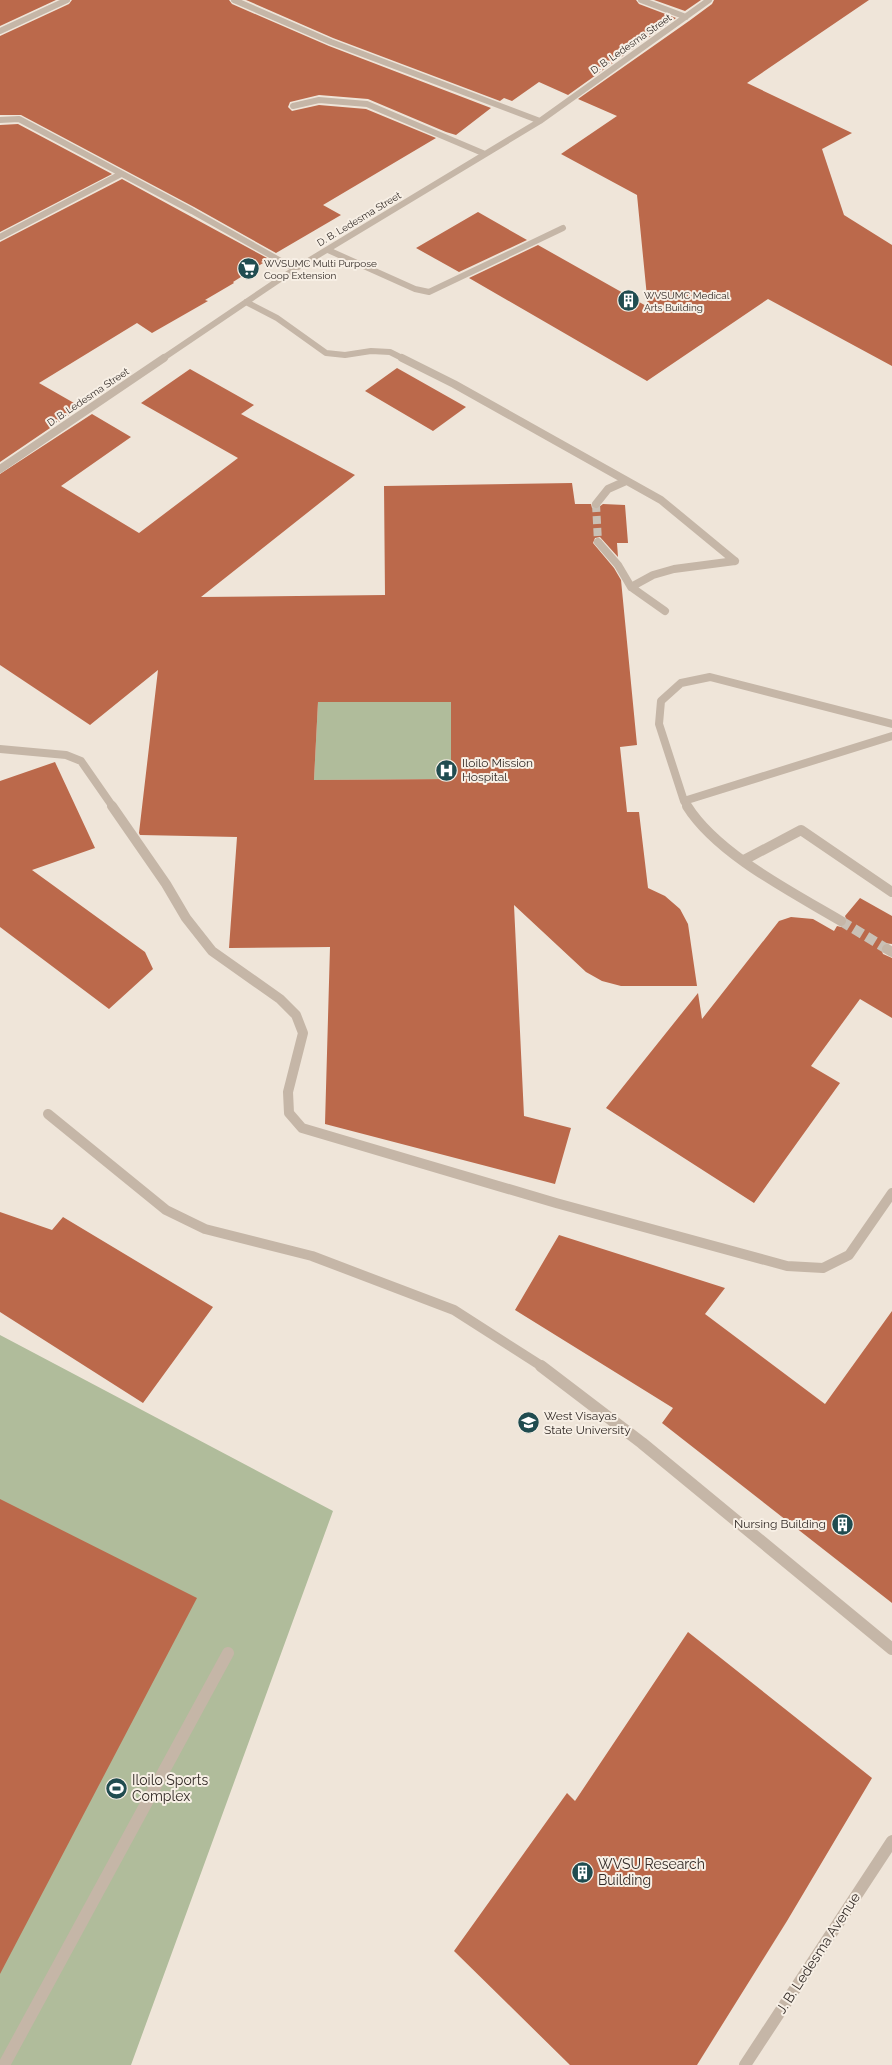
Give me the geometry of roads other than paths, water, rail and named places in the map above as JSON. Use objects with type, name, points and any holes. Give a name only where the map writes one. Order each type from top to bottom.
[{"type":"street","points":[[0,31],[67,0]]},
{"type":"street","points":[[234,0],[331,42],[540,121]]},
{"type":"street","points":[[641,0],[686,17]]},
{"type":"street","name":"D. B. Ledesma Street","points":[[0,469],[295,269],[540,121],[709,0]]},
{"type":"street","points":[[293,106],[319,100],[367,104],[485,154]]},
{"type":"street","points":[[0,120],[19,119],[295,269]]},
{"type":"street","points":[[0,237],[121,174]]},
{"type":"street","points":[[328,250],[415,289],[429,292],[447,285],[564,228]]},
{"type":"street","points":[[246,302],[277,318],[326,353],[345,355],[371,351],[390,352],[454,384],[662,500],[735,561],[674,569],[653,575],[631,587]]},
{"type":"street","points":[[596,504],[603,492],[614,485],[626,481]]},
{"type":"street","points":[[598,542],[618,565],[631,587],[665,611]]},
{"type":"street","points":[[841,921],[776,882],[724,847],[697,822],[684,801],[659,724],[661,701],[680,683],[710,677],[892,724]]},
{"type":"street","points":[[684,801],[892,736]]},
{"type":"street","points":[[0,749],[66,755],[81,761],[161,878],[186,918],[212,951],[280,999],[296,1015],[303,1033],[288,1092],[289,1113],[302,1128],[556,1203],[787,1266],[823,1268],[849,1255],[892,1193]]},
{"type":"street","points":[[744,860],[801,830],[892,892]]},
{"type":"street","points":[[48,1114],[166,1210],[205,1230],[312,1256],[454,1310],[548,1370],[642,1443],[892,1650]]},
{"type":"street","points":[[4,2065],[228,1653]]},
{"type":"street","name":"J. B. Ledesma Avenue","points":[[745,2065],[892,1841]]},
{"type":"tunnel","points":[[596,504],[598,542]]},
{"type":"tunnel","points":[[841,921],[887,949]]},
{"type":"place","name":"WVSUMC Multi Purpose Coop Extension","points":[[248,269]]},
{"type":"place","name":"WVSUMC Medical Arts Building","points":[[628,301]]},
{"type":"place","name":"Iloilo Mission Hospital","points":[[446,770]]},
{"type":"place","name":"West Visayas State University","points":[[529,1423]]},
{"type":"place","name":"Nursing Building","points":[[842,1524]]},
{"type":"place","name":"Iloilo Sports Complex","points":[[116,1788]]},
{"type":"place","name":"WVSU Research Building","points":[[582,1872]]}]
